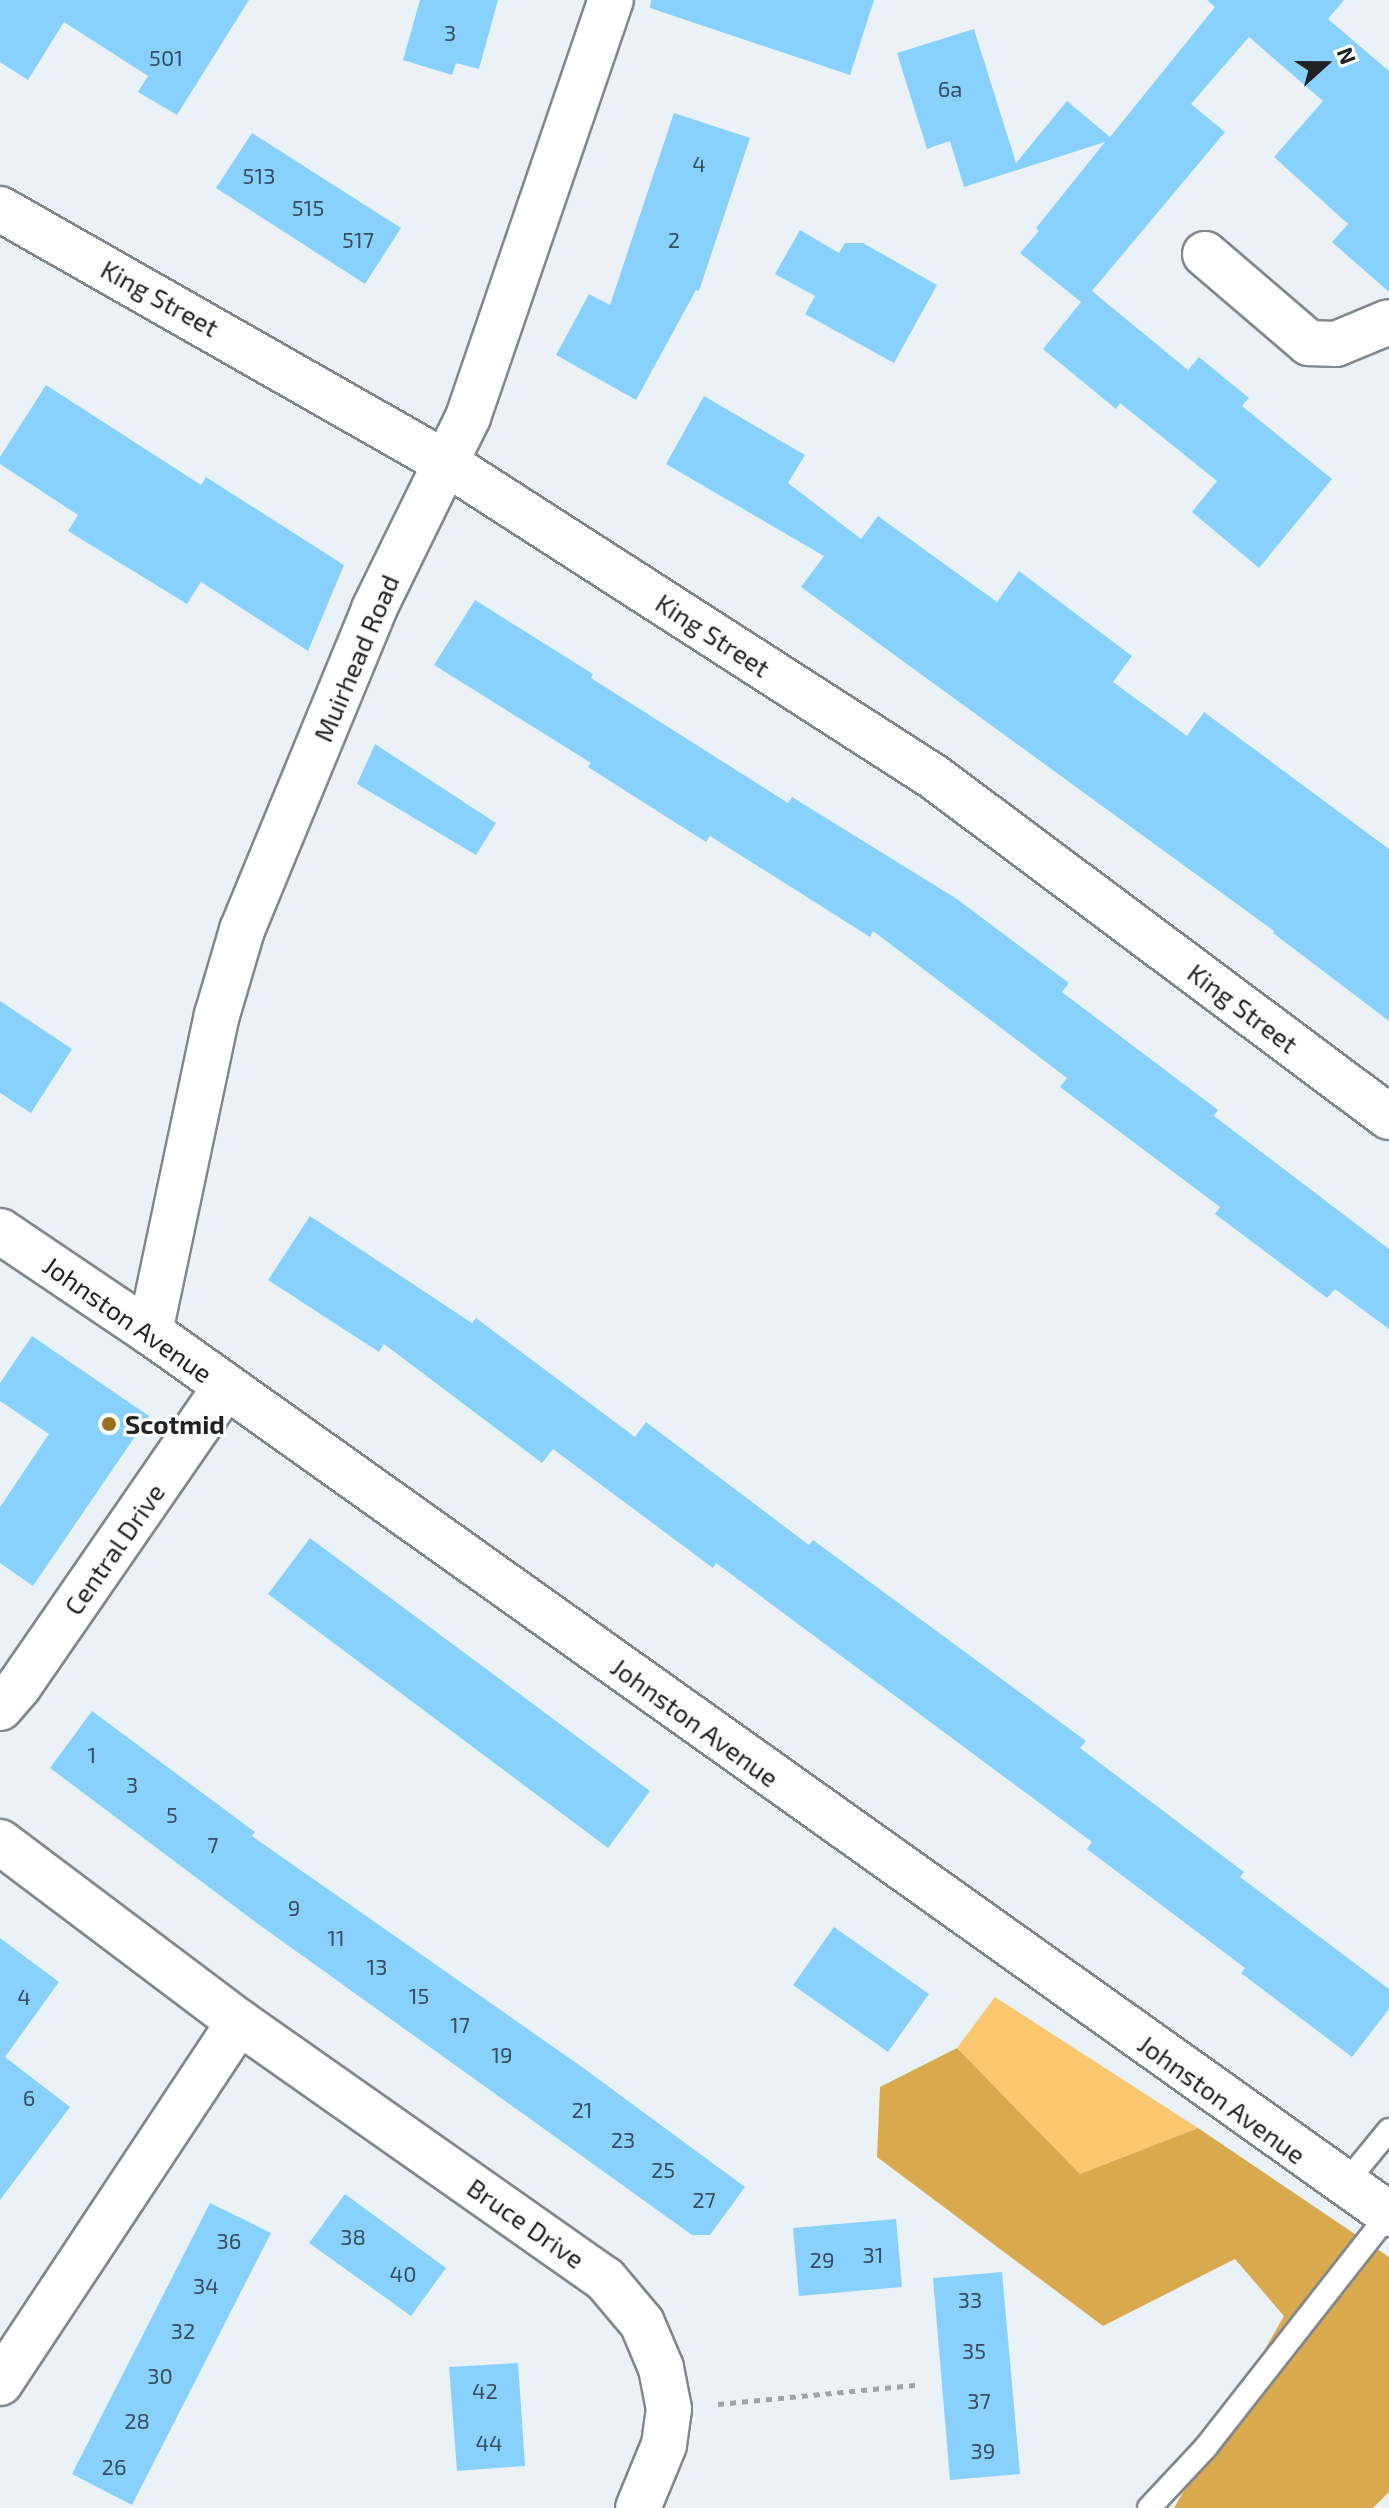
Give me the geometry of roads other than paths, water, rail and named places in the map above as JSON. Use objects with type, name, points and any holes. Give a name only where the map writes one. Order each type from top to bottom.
[{"type":"street","name":"Muirhead Road","points":[[150,1332],[217,1015],[242,930],[374,609],[468,417],[611,0]]},
{"type":"street","name":"King Street","points":[[0,209],[446,463],[934,777],[1389,1117]]},
{"type":"street","points":[[1205,254],[1309,343],[1336,344],[1389,322]]},
{"type":"street","name":"Johnston Avenue","points":[[0,1231],[150,1332],[1344,2185],[1389,2214]]},
{"type":"street","name":"Central Drive","points":[[0,1708],[19,1686],[225,1387]]},
{"type":"street","name":"Bruce Drive","points":[[0,1842],[239,2022],[605,2279],[642,2323],[661,2368],[669,2409],[664,2445],[638,2508]]},
{"type":"street","points":[[0,2383],[239,2022]]},
{"type":"lane","points":[[1344,2185],[1389,2130]]},
{"type":"lane","points":[[1149,2508],[1206,2447],[1389,2214]]},
{"type":"place","name":"Scotmid","points":[[109,1424]]}]
